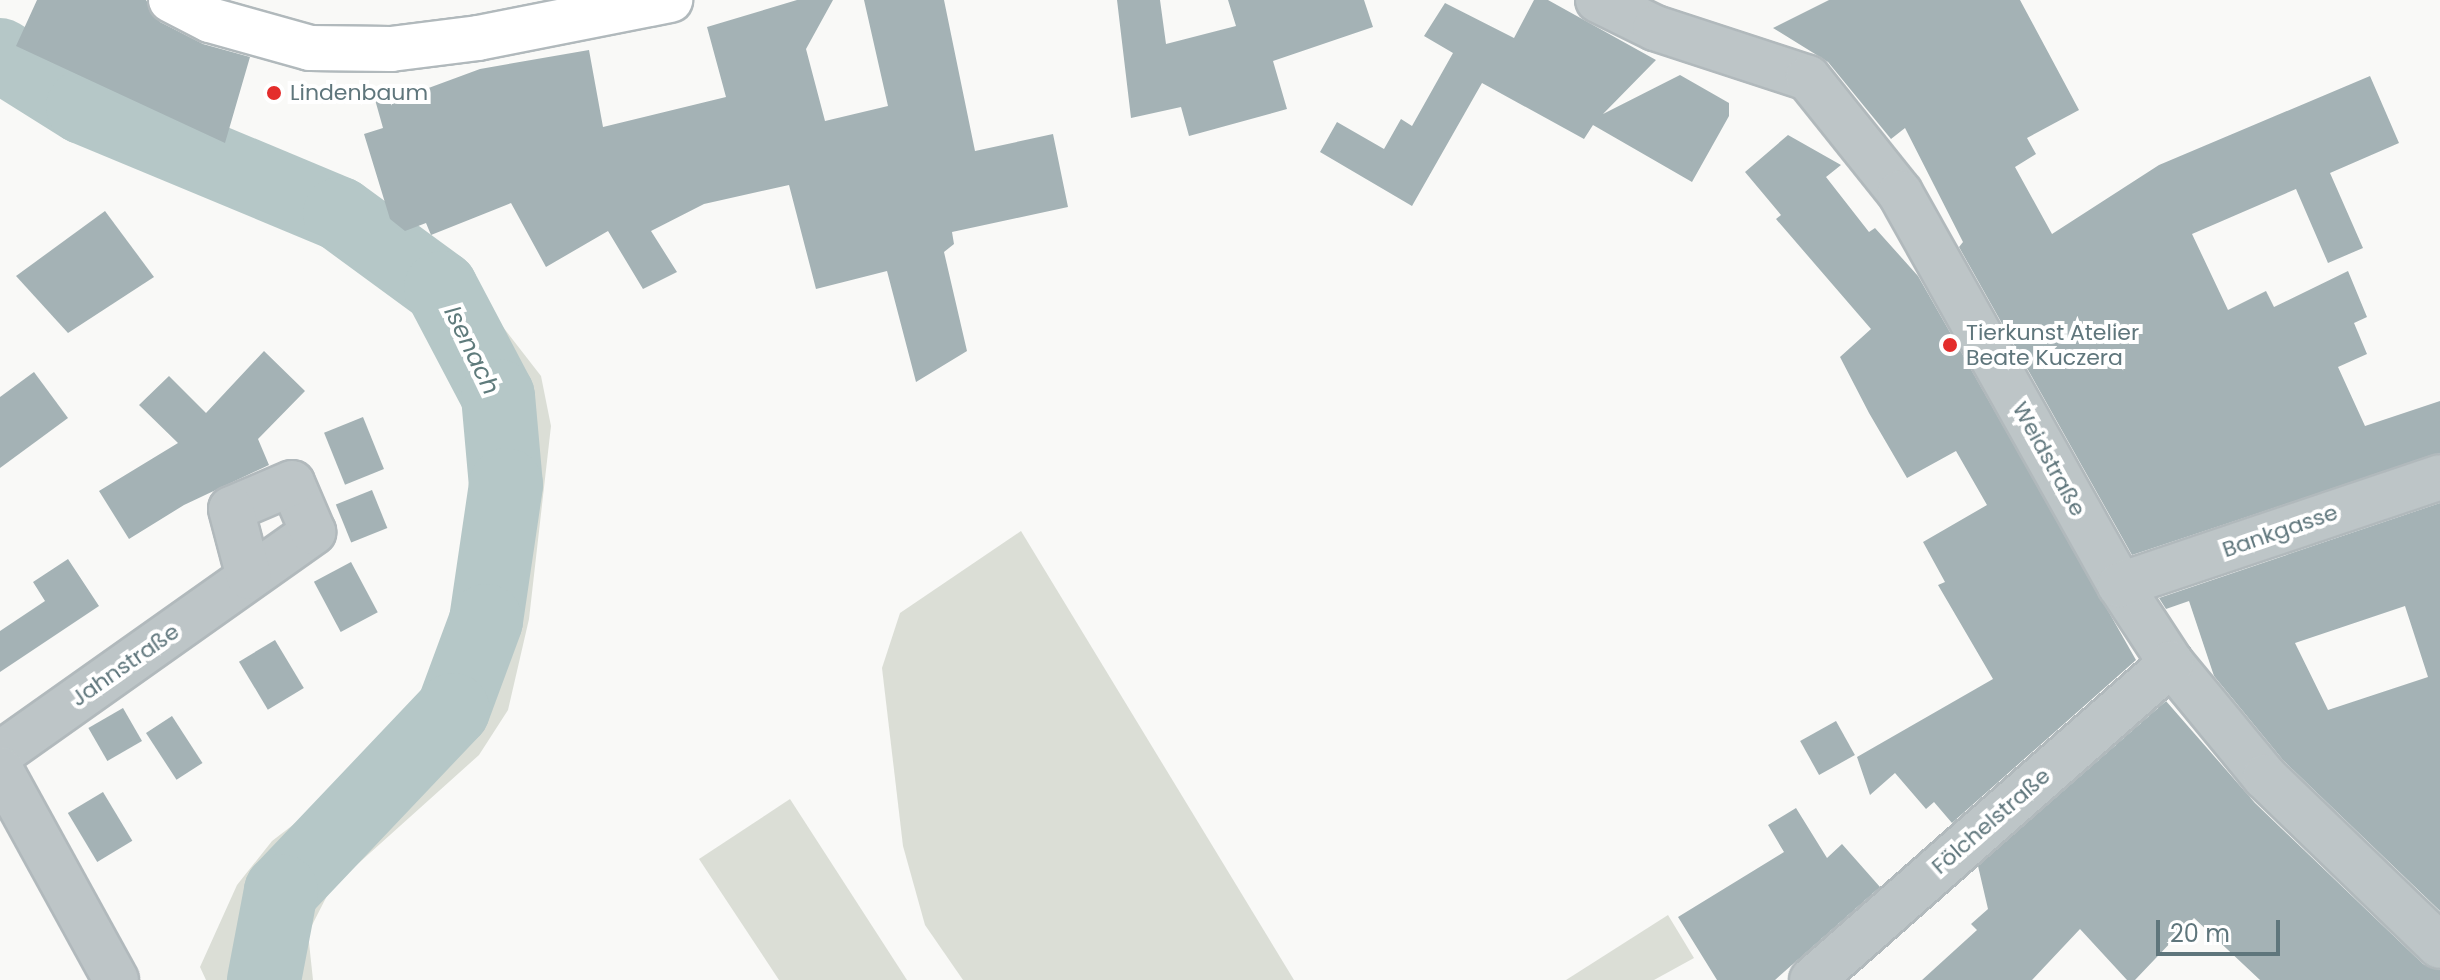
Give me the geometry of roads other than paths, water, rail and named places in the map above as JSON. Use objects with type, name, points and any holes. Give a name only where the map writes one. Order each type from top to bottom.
[{"type":"main road","points":[[171,0],[210,20],[310,48],[391,49],[478,38],[670,0]]},
{"type":"street","name":"Weidstraße","points":[[1598,0],[1655,28],[1808,78],[1900,193],[2120,585],[2171,663],[2265,777],[2440,946]]},
{"type":"street","name":"Bankgasse","points":[[2120,585],[2440,477]]},
{"type":"street","name":"Jahnstraße","points":[[0,754],[249,577]]},
{"type":"street","name":"Fölchelstraße","points":[[1812,980],[2171,663]]},
{"type":"street","points":[[0,769],[116,980]]},
{"type":"waterway","name":"Isenach","points":[[0,55],[83,107],[340,214],[441,288],[498,396],[506,485],[486,621],[453,710],[281,891],[264,980]]},
{"type":"place","name":"Lindenbaum","points":[[274,93]]},
{"type":"place","name":"Tierkunst Atelier Beate Kuczera","points":[[1950,345]]}]
